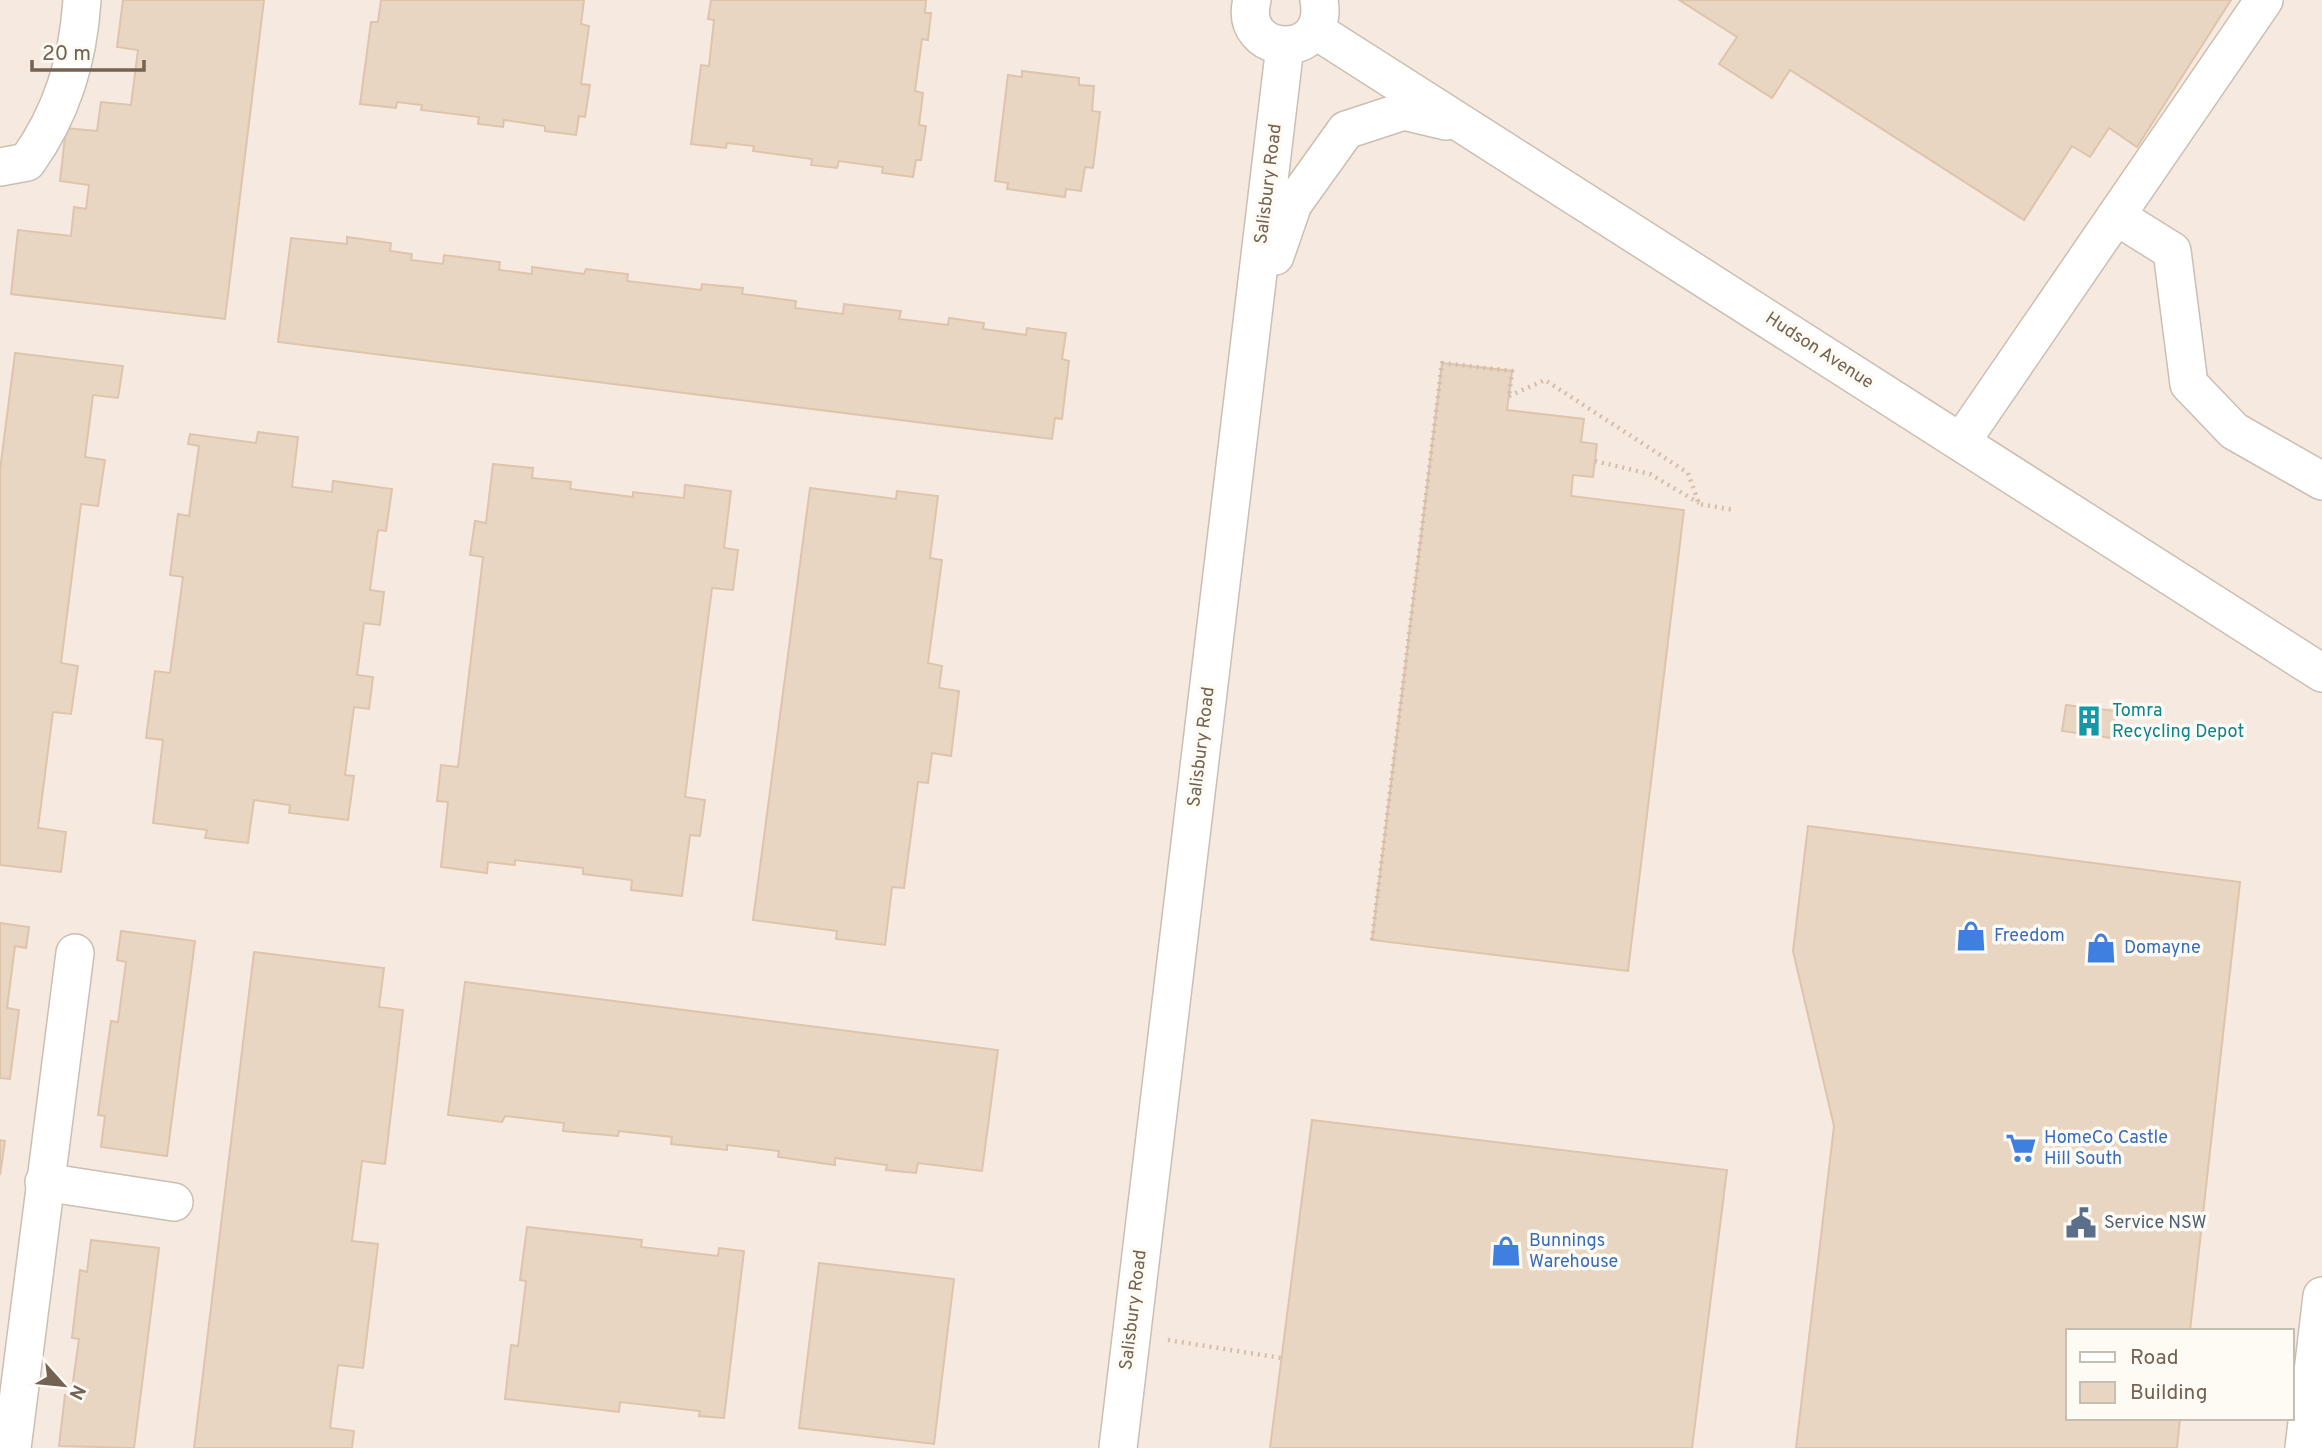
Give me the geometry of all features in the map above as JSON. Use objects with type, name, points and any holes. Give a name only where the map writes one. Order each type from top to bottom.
[{"type":"street","points":[[0,167],[27,162],[51,129],[68,84],[82,0]]},
{"type":"street","name":"Hudson Avenue","points":[[1252,0],[1251,19],[1255,30],[1273,44],[1306,25],[2322,673]]},
{"type":"street","points":[[1961,442],[2263,0]]},
{"type":"street","name":"Salisbury Road","points":[[1118,1448],[1253,319],[1306,25]]},
{"type":"street","points":[[1253,319],[1293,204],[1346,130],[1404,111],[1467,127]]},
{"type":"street","points":[[2116,216],[2172,251],[2189,384],[2234,431],[2322,481]]},
{"type":"street","points":[[12,1448],[75,953]]},
{"type":"street","points":[[44,1182],[174,1202]]},
{"type":"street","points":[[2304,1448],[2322,1296]]},
{"type":"path","points":[[1372,940],[1442,363],[1511,372],[1509,396],[1545,380],[1688,473],[1699,504]]},
{"type":"path","points":[[1595,461],[1650,474],[1699,504],[1734,510]]},
{"type":"path","points":[[1132,1334],[1281,1358]]},
{"type":"shaded area","points":[[0,0],[2322,0],[2322,1448],[0,1448]]},
{"type":"building","points":[[123,0],[264,0],[225,319],[11,294],[18,230],[71,236],[74,207],[86,209],[89,185],[60,181],[66,128],[97,131],[101,102],[131,105],[138,50],[117,47]]},
{"type":"building","points":[[381,0],[584,0],[581,24],[589,26],[581,84],[590,85],[585,117],[579,116],[576,135],[545,131],[545,126],[504,120],[503,127],[478,124],[479,117],[421,110],[422,105],[397,102],[396,108],[360,104],[371,22],[378,22]]},
{"type":"building","points":[[711,0],[926,0],[925,13],[931,13],[928,40],[922,39],[915,91],[923,93],[919,125],[926,126],[921,160],[916,160],[913,177],[882,173],[883,167],[839,161],[837,168],[811,165],[812,159],[753,151],[754,146],[727,143],[726,148],[691,144],[701,65],[709,66],[714,20],[708,19]]},
{"type":"building","points":[[1679,0],[2231,0],[2137,147],[2109,128],[2090,157],[2072,146],[2024,220],[1790,70],[1772,98],[1719,64],[1737,37]]},
{"type":"building","points":[[1022,71],[1079,78],[1079,85],[1094,86],[1092,111],[1100,112],[1093,168],[1085,167],[1081,191],[1066,189],[1065,197],[1007,189],[1008,183],[995,181],[1008,75],[1022,77]]},
{"type":"building","points":[[347,237],[391,243],[390,251],[412,254],[411,260],[443,264],[444,255],[500,262],[499,270],[532,274],[532,267],[584,274],[586,269],[628,274],[627,281],[701,290],[702,284],[743,288],[742,294],[796,301],[795,308],[843,314],[844,304],[901,311],[899,319],[948,325],[949,318],[984,323],[983,329],[1026,335],[1027,328],[1066,333],[1062,359],[1069,361],[1062,419],[1055,418],[1052,439],[278,342],[291,238],[347,244]]},
{"type":"building","points":[[15,353],[123,366],[118,398],[93,395],[85,457],[105,460],[98,506],[81,504],[61,663],[78,666],[71,714],[53,712],[38,828],[66,832],[61,872],[0,865],[0,470]]},
{"type":"building","points":[[1442,363],[1512,371],[1507,410],[1584,419],[1581,442],[1597,444],[1593,477],[1573,475],[1571,496],[1684,510],[1628,971],[1372,940]]},
{"type":"building","points":[[258,432],[298,437],[292,487],[332,492],[333,481],[392,489],[386,531],[378,530],[370,590],[384,592],[380,625],[364,623],[357,675],[373,677],[369,709],[354,707],[345,775],[354,776],[348,820],[289,813],[290,805],[254,800],[248,843],[205,838],[207,830],[153,823],[163,740],[146,738],[155,671],[170,673],[183,577],[170,575],[178,514],[189,516],[199,446],[188,444],[190,434],[256,443]]},
{"type":"building","points":[[493,464],[533,468],[532,478],[571,482],[570,489],[633,497],[633,492],[684,498],[685,485],[731,491],[724,548],[738,550],[733,590],[712,588],[685,797],[705,800],[700,836],[690,835],[682,896],[631,890],[632,880],[583,874],[583,868],[515,860],[515,865],[488,862],[487,873],[441,867],[448,802],[437,801],[441,765],[458,767],[483,557],[470,555],[475,521],[486,523]]},
{"type":"building","points":[[810,488],[896,499],[897,491],[938,496],[930,558],[942,560],[928,663],[942,666],[939,688],[959,691],[951,756],[932,753],[928,783],[918,782],[904,888],[892,887],[885,945],[836,939],[837,931],[753,920]]},
{"type":"building","name":"Tomra Recycling Depot","points":[[2066,705],[2116,711],[2111,738],[2062,731]]},
{"type":"building","name":"HomeCo Castle Hill South","points":[[1808,826],[2240,882],[2190,1329],[2066,1329],[2066,1420],[2180,1420],[2177,1448],[1796,1448],[1834,1126],[1793,951]]},
{"type":"building","points":[[0,923],[29,927],[26,948],[15,946],[7,1008],[19,1010],[10,1079],[0,1078]]},
{"type":"building","points":[[121,931],[195,941],[167,1156],[101,1147],[105,1116],[98,1115],[111,1021],[118,1022],[126,962],[117,960]]},
{"type":"building","points":[[254,952],[384,968],[379,1007],[403,1010],[385,1164],[362,1161],[352,1241],[378,1244],[363,1368],[338,1365],[330,1428],[354,1431],[352,1448],[194,1448]]},
{"type":"building","points":[[465,982],[998,1050],[982,1171],[918,1163],[916,1173],[886,1170],[887,1165],[835,1158],[835,1165],[778,1157],[779,1151],[727,1145],[727,1150],[671,1144],[672,1137],[619,1131],[618,1136],[563,1131],[564,1123],[505,1116],[502,1122],[448,1115]]},
{"type":"building","name":"Bunnings Warehouse","points":[[1312,1120],[1727,1170],[1692,1448],[1270,1448]]},
{"type":"building","points":[[0,1140],[5,1141],[0,1175]]},
{"type":"building","points":[[527,1227],[642,1240],[641,1247],[718,1256],[719,1248],[744,1251],[724,1418],[699,1416],[700,1411],[620,1402],[619,1412],[505,1399],[511,1345],[518,1346],[526,1281],[520,1280]]},
{"type":"building","points":[[91,1240],[159,1248],[134,1448],[59,1446],[65,1395],[71,1396],[79,1339],[72,1338],[80,1270],[87,1272]]},
{"type":"building","points":[[819,1263],[954,1279],[934,1444],[799,1428]]},
{"type":"place","name":"Tomra Recycling Depot","points":[[2089,721]]},
{"type":"place","name":"Freedom","points":[[1971,936]]},
{"type":"place","name":"Domayne","points":[[2101,948]]},
{"type":"place","name":"HomeCo Castle Hill South","points":[[2021,1148]]},
{"type":"place","name":"Service NSW","points":[[2081,1223]]},
{"type":"place","name":"Bunnings Warehouse","points":[[1506,1251]]}]
